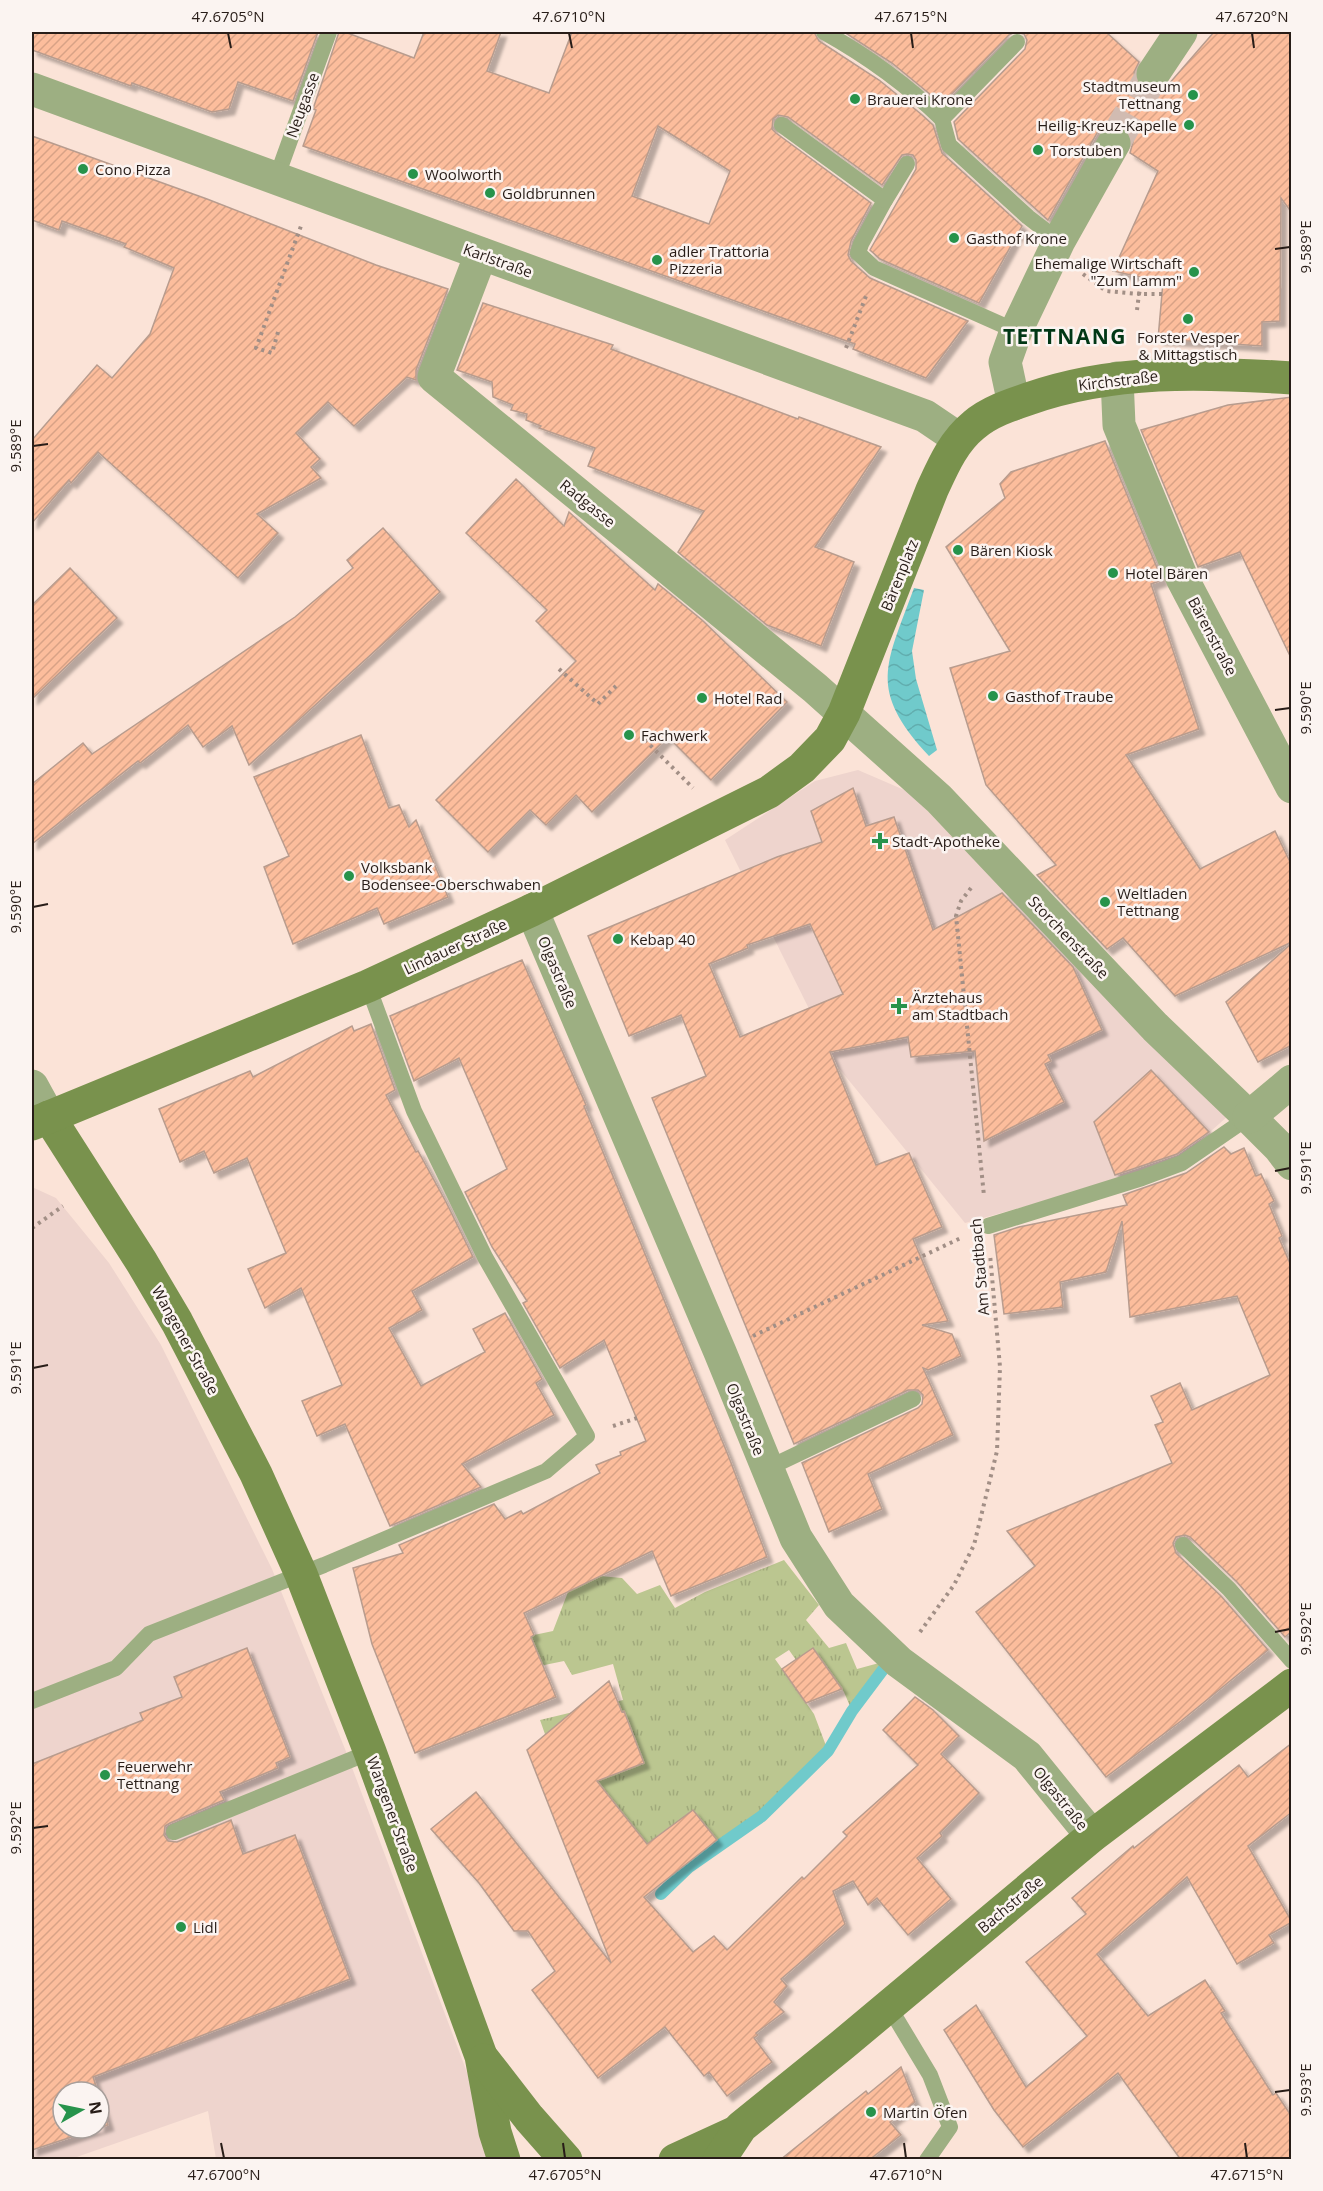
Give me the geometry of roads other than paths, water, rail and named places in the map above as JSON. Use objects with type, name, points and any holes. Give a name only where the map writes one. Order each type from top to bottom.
[{"type":"main road","name":"Kirchstraße","points":[[959,440],[975,424],[993,413],[1054,390],[1089,381],[1179,374],[1233,374],[1292,378]]},
{"type":"main road","name":"Bärenplatz","points":[[844,713],[932,490],[947,458],[959,440]]},
{"type":"main road","name":"Lindauer Straße","points":[[40,1120],[368,986],[532,910],[769,792],[802,768],[830,739],[844,713]]},
{"type":"main road","name":"Wangener Straße","points":[[40,1120],[141,1261],[177,1322],[256,1474],[301,1574],[370,1752],[481,2056],[495,2132],[504,2160]]},
{"type":"main road","name":"Bachstraße","points":[[675,2160],[736,2132],[1092,1836],[1292,1685]]},
{"type":"main road","name":"Wangener Straße","points":[[481,2056],[529,2118],[566,2160]]},
{"type":"main road","name":"Bachstraße","points":[[719,2160],[736,2132]]},
{"type":"street","points":[[1153,74],[1181,32]]},
{"type":"street","name":"Karlstraße","points":[[32,89],[926,416],[959,440]]},
{"type":"street","points":[[1014,404],[1005,362],[1016,331],[1059,241],[1114,144]]},
{"type":"street","name":"Radgasse","points":[[481,254],[434,377],[844,713]]},
{"type":"street","name":"Bärenstraße","points":[[1117,378],[1119,425],[1182,578],[1288,774]]},
{"type":"street","name":"Storchenstraße","points":[[844,713],[939,799],[1155,1027],[1249,1117],[1279,1147],[1292,1164]]},
{"type":"street","name":"Olgastraße","points":[[532,910],[720,1352],[796,1538],[839,1605],[899,1662],[1027,1756],[1092,1836]]},
{"type":"street","points":[[1249,1117],[1292,1081]]},
{"type":"street","points":[[32,1086],[40,1120]]},
{"type":"lane","name":"Neugasse","points":[[276,178],[329,32]]},
{"type":"lane","points":[[824,32],[853,48],[913,90],[942,119],[949,145],[1028,217],[1059,241]]},
{"type":"lane","points":[[942,119],[1017,42]]},
{"type":"lane","points":[[782,125],[885,200]]},
{"type":"lane","points":[[907,164],[885,200],[858,253],[874,268],[1016,331]]},
{"type":"lane","points":[[32,1701],[116,1668],[149,1634],[301,1574],[546,1471],[587,1436],[485,1257],[414,1111],[368,986]]},
{"type":"lane","points":[[987,1226],[1142,1178],[1182,1163],[1249,1117]]},
{"type":"lane","points":[[766,1469],[913,1399]]},
{"type":"lane","points":[[1183,1545],[1229,1589],[1292,1661]]},
{"type":"lane","points":[[174,1832],[370,1752]]},
{"type":"lane","points":[[888,2005],[930,2075],[950,2127],[927,2160]]},
{"type":"water","points":[[914,588],[924,590],[912,651],[916,679],[937,750],[929,756],[909,733],[897,712],[890,694],[888,676],[890,657]]},
{"type":"waterway","points":[[661,1894],[689,1867],[762,1816],[828,1751],[852,1711],[888,1663]]},
{"type":"tunnel","points":[[1114,143],[1153,74]]},
{"type":"place","name":"Stadtmuseum Tettnang","points":[[1193,95]]},
{"type":"place","name":"Brauerei Krone","points":[[855,99]]},
{"type":"place","name":"Heilig-Kreuz-Kapelle","points":[[1189,125]]},
{"type":"place","name":"Torstuben","points":[[1038,150]]},
{"type":"place","name":"Cono Pizza","points":[[83,169]]},
{"type":"place","name":"Woolworth","points":[[413,174]]},
{"type":"place","name":"Goldbrunnen","points":[[490,193]]},
{"type":"place","name":"Gasthof Krone","points":[[954,238]]},
{"type":"place","name":"adler Trattoria Pizzeria","points":[[657,260]]},
{"type":"place","name":"Ehemalige Wirtschaft \"Zum Lamm\"","points":[[1194,272]]},
{"type":"place","name":"Forster Vesper & Mittagstisch","points":[[1188,319]]},
{"type":"place","name":"Bären Kiosk","points":[[958,550]]},
{"type":"place","name":"Hotel Bären","points":[[1113,573]]},
{"type":"place","name":"Gasthof Traube","points":[[993,696]]},
{"type":"place","name":"Hotel Rad","points":[[702,698]]},
{"type":"place","name":"Fachwerk","points":[[629,735]]},
{"type":"place","name":"Stadt-Apotheke","points":[[880,841]]},
{"type":"place","name":"Volksbank Bodensee-Oberschwaben","points":[[349,876]]},
{"type":"place","name":"Weltladen Tettnang","points":[[1105,902]]},
{"type":"place","name":"Kebap 40","points":[[618,939]]},
{"type":"place","name":"Ärztehaus am Stadtbach","points":[[899,1006]]},
{"type":"place","name":"Feuerwehr Tettnang","points":[[105,1775]]},
{"type":"place","name":"Lidl","points":[[181,1927]]},
{"type":"place","name":"Martin Öfen","points":[[871,2112]]},
{"type":"district","name":"TETTNANG","points":[[1065,336]]}]
